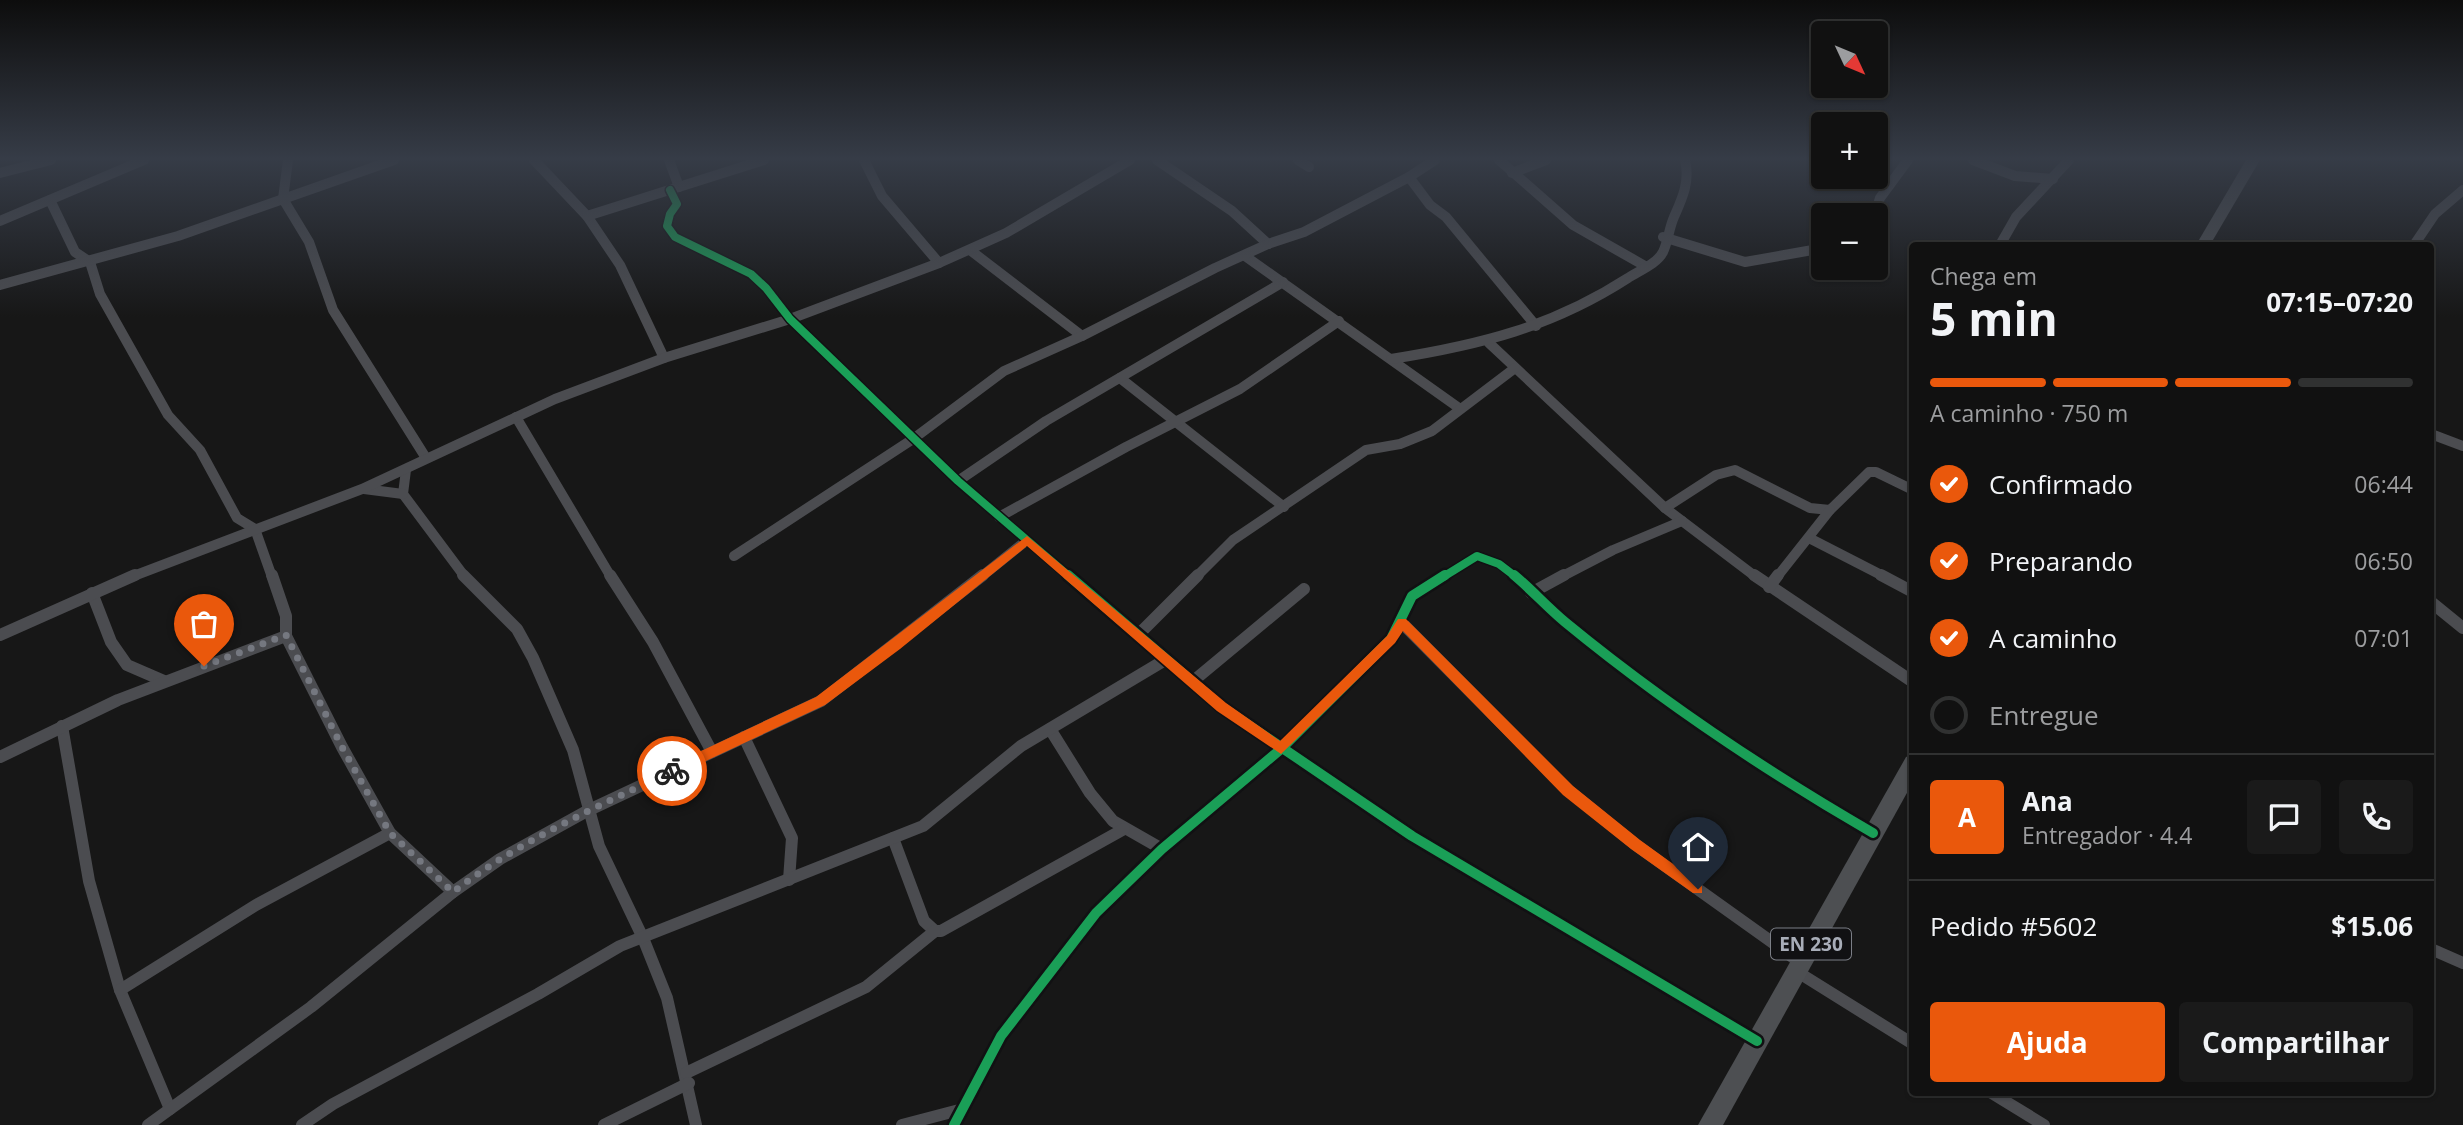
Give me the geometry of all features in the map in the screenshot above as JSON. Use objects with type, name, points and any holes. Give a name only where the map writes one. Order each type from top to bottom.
[{"type":"main road","points":[[2205,242],[2222,212]]},
{"type":"main road","name":"EN 230","points":[[1710,1125],[1909,770]]},
{"type":"street","points":[[0,222],[22,212]]},
{"type":"street","points":[[54,212],[75,252],[90,262],[100,294],[168,415],[200,450],[237,517],[255,529],[286,616],[286,635],[342,747],[390,833],[453,892]]},
{"type":"street","points":[[0,285],[178,236],[245,212]]},
{"type":"street","points":[[291,212],[309,242],[333,310],[426,458]]},
{"type":"street","points":[[583,212],[620,265],[664,358]]},
{"type":"street","points":[[586,216],[597,212]]},
{"type":"street","points":[[671,212],[667,226],[675,237],[751,274],[766,288],[790,319],[958,481],[1222,707],[1412,836],[1757,1041]]},
{"type":"street","points":[[896,212],[939,263]]},
{"type":"street","points":[[0,635],[92,593],[362,489],[555,399],[664,358],[790,319],[939,263],[1006,233],[1041,212]]},
{"type":"street","points":[[1234,212],[1268,244]]},
{"type":"street","points":[[734,556],[913,439],[989,380],[1082,336],[1173,288],[1268,244],[1304,232],[1341,212]]},
{"type":"street","points":[[1440,212],[1488,265],[1536,326]]},
{"type":"street","points":[[1558,212],[1573,225],[1645,266]]},
{"type":"street","points":[[1391,359],[1489,343],[1572,312],[1614,289],[1662,252],[1663,237],[1676,212]]},
{"type":"street","points":[[2001,242],[2021,212]]},
{"type":"street","points":[[2416,242],[2437,212]]},
{"type":"street","points":[[1663,237],[1745,262],[1811,250]]},
{"type":"street","points":[[970,250],[1082,336]]},
{"type":"street","points":[[1245,256],[1459,408]]},
{"type":"street","points":[[958,481],[1046,421],[1283,282]]},
{"type":"street","points":[[999,517],[1240,389],[1339,321]]},
{"type":"street","points":[[1489,343],[1665,508],[1769,587],[1909,679]]},
{"type":"street","points":[[1139,634],[1223,548],[1366,450],[1421,437],[1515,368]]},
{"type":"street","points":[[1120,378],[1284,507]]},
{"type":"street","points":[[516,417],[604,567],[653,642],[712,752]]},
{"type":"street","points":[[2434,435],[2463,446]]},
{"type":"street","points":[[406,470],[403,494],[466,579],[517,629],[533,657],[573,750],[587,811],[609,871],[643,937],[667,998],[696,1125]]},
{"type":"street","points":[[1665,508],[1716,475],[1735,470],[1810,508],[1830,510]]},
{"type":"street","points":[[1769,587],[1830,510],[1863,475],[1876,472],[1909,489]]},
{"type":"street","points":[[362,489],[403,494]]},
{"type":"street","points":[[1531,593],[1613,550],[1682,521]]},
{"type":"street","points":[[1809,538],[1909,590]]},
{"type":"street","points":[[148,1125],[302,1014],[453,892],[500,859],[587,811],[821,701],[1027,540]]},
{"type":"street","points":[[954,1125],[1001,1036],[1096,913],[1162,849],[1281,748],[1391,639],[1402,623],[1405,607],[1420,590],[1478,556],[1495,561],[1563,620],[1781,780],[1874,833]]},
{"type":"street","points":[[1192,682],[1304,589]]},
{"type":"street","points":[[92,593],[111,642],[127,665],[140,673],[164,681]]},
{"type":"street","points":[[2434,604],[2463,628]]},
{"type":"street","points":[[1402,623],[1568,790],[1636,845],[1799,967],[1909,1041]]},
{"type":"street","points":[[0,757],[164,681],[286,635]]},
{"type":"street","points":[[302,1125],[333,1104],[538,994],[594,959],[923,826],[945,812],[1001,760],[1165,660]]},
{"type":"street","points":[[62,726],[89,881],[120,990],[170,1109]]},
{"type":"street","points":[[1050,729],[1090,793],[1113,821],[1162,849]]},
{"type":"street","points":[[744,737],[792,838],[789,880]]},
{"type":"street","points":[[604,1125],[687,1078],[866,987],[935,931],[941,931],[997,901],[1124,829]]},
{"type":"street","points":[[120,990],[266,899],[390,833]]},
{"type":"street","points":[[893,838],[924,921],[935,931]]},
{"type":"street","points":[[2434,950],[2463,963]]},
{"type":"street","points":[[1997,1096],[2044,1125]]},
{"type":"street","points":[[902,1125],[962,1108]]},
{"type":"cycle path","points":[[671,212],[667,226],[675,237],[751,274],[766,288],[790,319],[958,481],[1222,707],[1412,836],[1757,1041]]},
{"type":"cycle path","points":[[954,1125],[1001,1036],[1096,913],[1162,849],[1281,749],[1391,639],[1412,596],[1477,556],[1499,564],[1565,622],[1716,734],[1873,833]]},
{"type":"way so far","points":[[204,666],[286,635],[342,747],[390,833],[453,892],[500,859],[587,811],[672,771]]},
{"type":"route","points":[[672,771],[821,701],[1027,540],[1222,707],[1281,748],[1391,639],[1402,623],[1568,790],[1636,845],[1698,889]]}]
